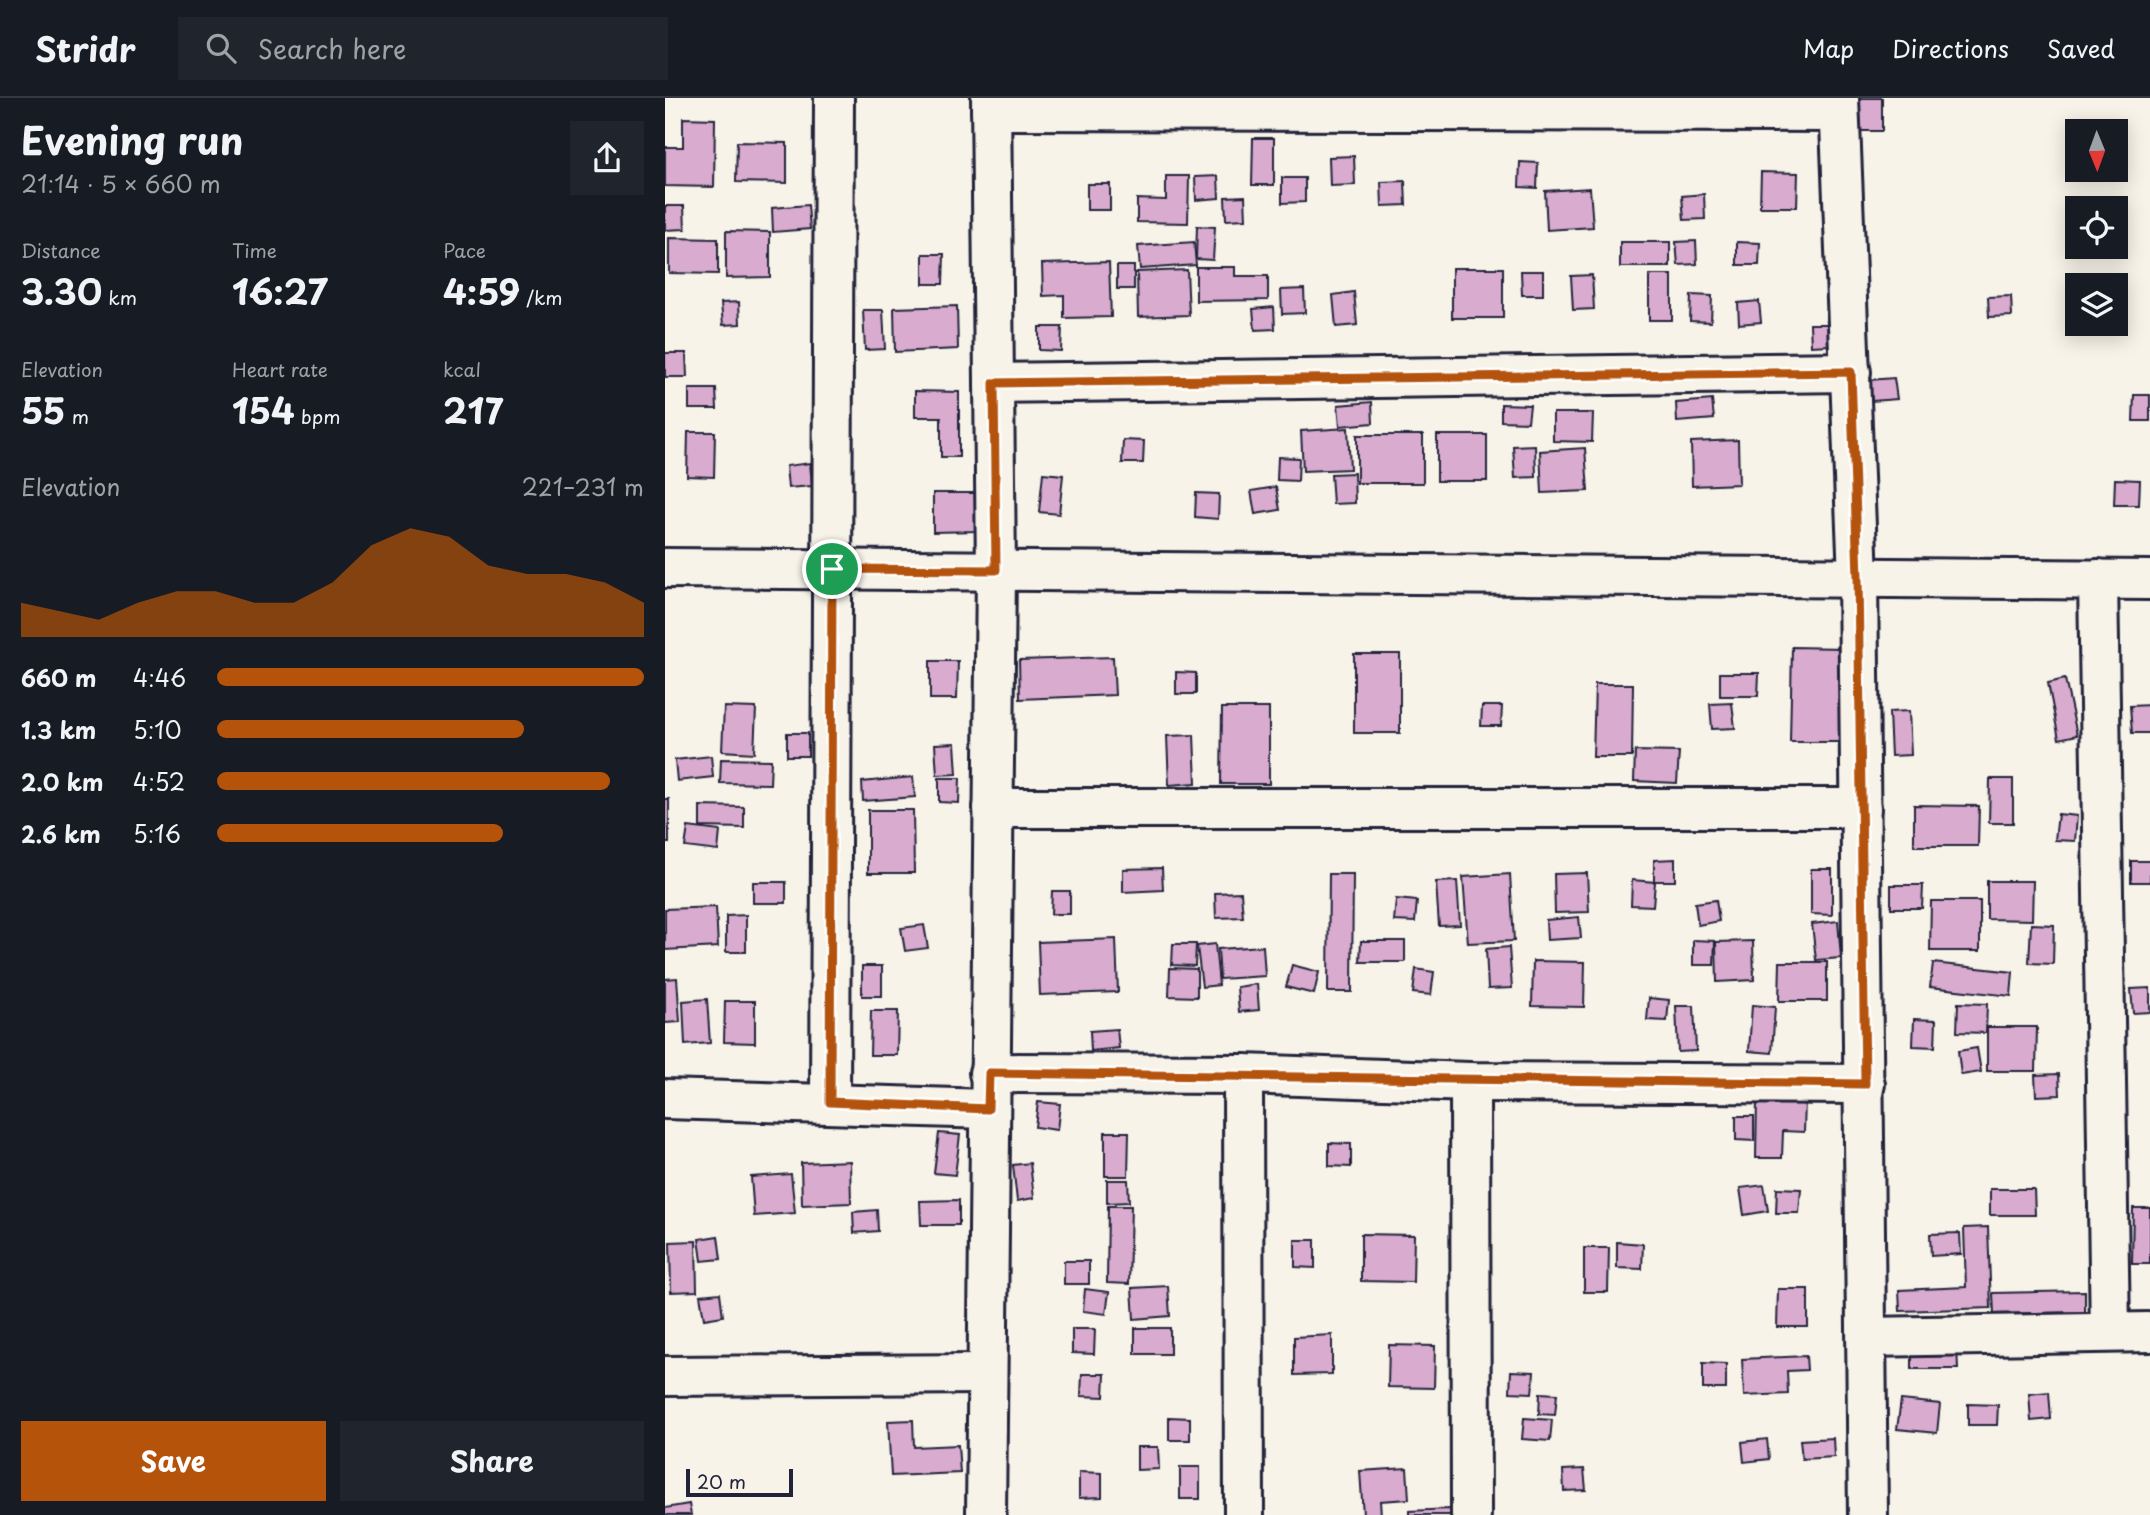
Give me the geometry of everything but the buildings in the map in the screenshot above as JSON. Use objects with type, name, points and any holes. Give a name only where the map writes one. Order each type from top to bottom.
[{"type":"street","points":[[830,1102],[834,98]]},
{"type":"street","points":[[986,1515],[988,1091],[996,570],[991,104],[1473,104],[1839,105],[1858,577],[1868,1515]]},
{"type":"street","points":[[994,383],[1851,372]]},
{"type":"street","points":[[665,568],[2150,580]]},
{"type":"street","points":[[2098,579],[2110,1332]]},
{"type":"street","points":[[993,808],[1861,808]]},
{"type":"street","points":[[665,1099],[830,1102],[1243,1074],[1470,1082],[1865,1084]]},
{"type":"street","points":[[1243,1074],[1244,1515]]},
{"type":"street","points":[[1470,1082],[1471,1515]]},
{"type":"street","points":[[1867,1337],[2150,1332]]},
{"type":"street","points":[[665,1376],[987,1374]]},
{"type":"route","points":[[1851,372],[1858,577],[1865,1084],[1470,1082],[1243,1074],[989,1073],[988,1109],[830,1102],[832,569],[996,570],[994,383],[1851,372]]}]
